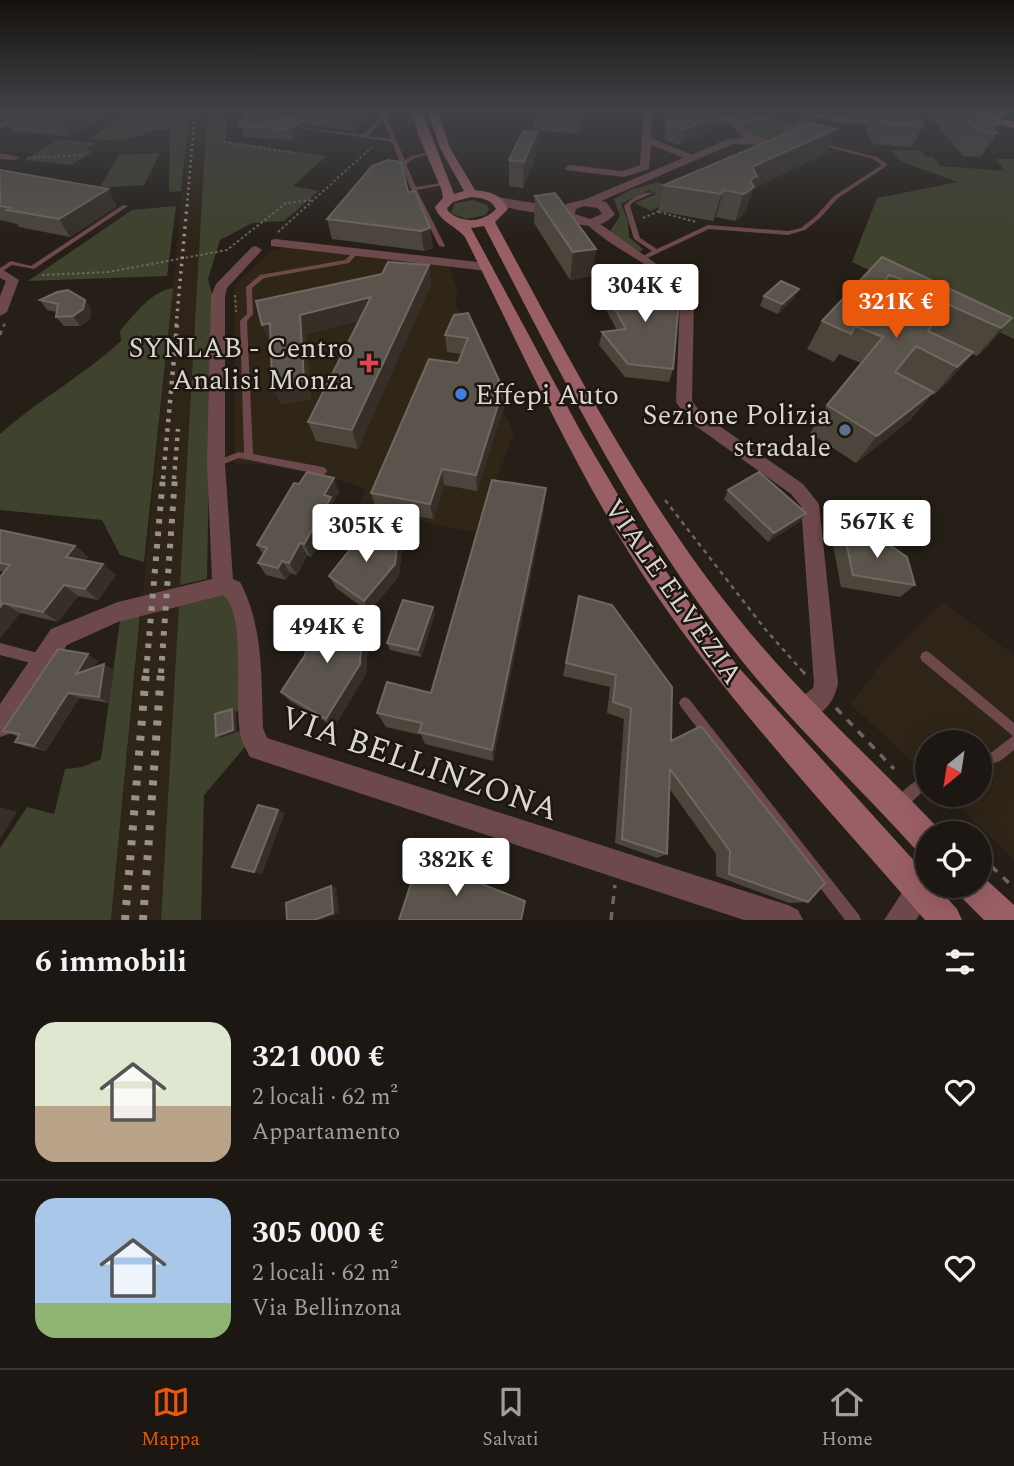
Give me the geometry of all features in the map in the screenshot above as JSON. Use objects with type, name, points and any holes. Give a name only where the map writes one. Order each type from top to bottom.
[{"type":"main road","name":"VIALE ELVEZIA","points":[[430,154],[446,184],[449,199],[444,203],[442,212],[460,223],[483,258],[573,435],[629,533],[662,584],[730,677],[915,887]]},
{"type":"main road","points":[[449,154],[471,194]]},
{"type":"main road","points":[[449,199],[471,194],[486,195],[495,212],[460,223]]},
{"type":"main road","name":"VIALE ELVEZIA","points":[[495,212],[610,450],[655,521],[730,627],[802,711],[915,826]]},
{"type":"main road","name":"VIALE ELVEZIA","points":[[925,898],[946,920]]},
{"type":"main road","points":[[984,898],[1006,920]]},
{"type":"street","points":[[570,168],[624,174],[645,167],[646,154]]},
{"type":"street","points":[[682,154],[692,158]]},
{"type":"street","points":[[495,212],[524,207],[569,211],[600,201],[702,154]]},
{"type":"street","points":[[0,156],[15,158]]},
{"type":"street","points":[[569,211],[578,221],[592,223],[607,217],[609,211],[600,201]]},
{"type":"street","points":[[592,223],[606,238],[649,256],[684,289],[687,298],[684,402],[696,418],[797,489],[810,504],[826,683],[824,695],[802,711]]},
{"type":"street","points":[[0,724],[58,637],[73,628],[117,614],[223,586],[216,464],[218,296],[221,287],[267,241],[457,263],[483,258]]},
{"type":"street","points":[[0,312],[12,283],[4,273]]},
{"type":"street","name":"VIA BELLINZONA","points":[[223,586],[233,589],[245,615],[251,734],[260,748],[788,920]]},
{"type":"street","points":[[899,920],[915,898]]},
{"type":"lane","points":[[399,154],[442,246]]},
{"type":"lane","points":[[403,164],[426,154]]},
{"type":"lane","points":[[650,193],[628,204],[637,239],[649,256],[708,227],[789,233],[803,229],[818,218],[835,197],[885,165],[875,158],[860,154]]},
{"type":"lane","points":[[414,189],[446,184]]},
{"type":"lane","points":[[4,273],[11,263],[32,268],[125,206]]},
{"type":"lane","points":[[249,457],[243,321],[250,314],[249,287],[262,276],[347,262],[357,251]]},
{"type":"lane","points":[[216,464],[233,456],[249,457],[324,471]]},
{"type":"lane","points":[[0,649],[43,660]]},
{"type":"lane","points":[[926,657],[1014,731]]},
{"type":"lane","points":[[685,704],[854,920]]},
{"type":"lane","points":[[992,758],[1012,748]]},
{"type":"lane","points":[[897,808],[913,790]]},
{"type":"path","points":[[267,241],[364,154]]},
{"type":"path","points":[[15,158],[84,155]]},
{"type":"path","points":[[34,275],[108,272],[149,262],[219,251],[233,247],[246,232],[286,203],[301,199],[313,200]]},
{"type":"path","points":[[634,222],[659,212],[662,208]]},
{"type":"path","points":[[659,212],[708,227]]},
{"type":"path","points":[[664,498],[765,629],[913,790]]},
{"type":"path","points":[[939,816],[944,821]]},
{"type":"path","points":[[611,920],[618,865]]},
{"type":"path","points":[[992,867],[1014,888]]},
{"type":"shaded area","points":[[186,154],[205,154],[161,920],[111,920]]},
{"type":"shaded area","points":[[285,247],[449,267],[458,291],[455,303],[514,434],[475,532],[356,509],[366,489],[338,479],[257,464],[235,465],[234,286],[270,252]]},
{"type":"shaded area","points":[[943,602],[1014,655],[1014,859],[992,838],[992,821],[974,821],[959,807],[992,807],[992,730],[915,730],[915,765],[851,704],[884,660]]},
{"type":"green space","points":[[34,154],[89,154],[72,165],[24,160]]},
{"type":"green space","points":[[160,154],[144,185],[99,188],[119,155]]},
{"type":"green space","points":[[170,154],[185,154],[181,191],[169,192]]},
{"type":"green space","points":[[205,154],[326,156],[293,186],[319,191],[284,221],[252,223],[220,240],[208,279],[212,295],[207,579],[180,585]]},
{"type":"green space","points":[[894,154],[924,154],[933,157],[940,166],[1005,171],[995,159],[1014,159],[1014,339],[852,262],[877,198],[958,182],[902,162]]},
{"type":"green space","points":[[658,182],[667,187],[665,203],[651,211],[635,203],[656,194],[649,190],[621,204],[628,221],[629,237],[643,249],[640,252],[615,238],[610,231],[620,216],[614,199],[630,190]]},
{"type":"green space","points":[[473,200],[487,205],[489,209],[486,215],[466,219],[451,213],[455,203]]},
{"type":"green space","points":[[176,206],[167,276],[28,281],[132,210]]},
{"type":"green space","points":[[173,288],[144,562],[120,555],[102,520],[0,510],[0,434],[106,354],[121,341],[120,331],[144,305],[157,294]]},
{"type":"green space","points":[[226,594],[235,608],[244,709],[219,717],[220,738],[245,729],[245,747],[204,795],[201,920],[161,920],[179,604]]},
{"type":"green space","points":[[140,614],[111,920],[0,920],[0,848],[27,807],[54,814],[65,769],[83,767],[101,759],[120,621]]},
{"type":"building","points":[[512,154],[527,154],[524,162],[509,160]]},
{"type":"building","points":[[738,154],[781,154],[752,167],[757,176],[750,180],[754,187],[744,194],[724,190],[721,194],[664,185]]},
{"type":"building","points":[[388,160],[401,162],[408,192],[415,191],[430,228],[421,231],[327,219],[372,166]]},
{"type":"building","points":[[0,170],[108,189],[59,219],[7,210],[11,208],[0,206]]},
{"type":"building","points":[[555,193],[596,249],[573,252],[535,196]]},
{"type":"building","points":[[882,257],[1012,318],[1001,328],[947,304],[928,331],[973,352],[957,367],[916,346],[895,372],[933,392],[877,436],[827,405],[883,337],[855,326],[851,334],[822,321]],"holes":[[[889,275],[918,285],[901,315],[869,303]]]},
{"type":"building","points":[[388,262],[429,265],[352,430],[308,422],[371,297],[300,315],[304,380],[272,385],[270,323],[262,325],[256,301],[382,274]]},
{"type":"building","points":[[781,281],[799,289],[782,304],[764,296]]},
{"type":"building","points":[[600,282],[680,289],[673,369],[628,364],[602,332],[626,329]]},
{"type":"building","points":[[68,290],[85,300],[83,309],[73,316],[56,317],[58,304],[40,300],[57,292]]},
{"type":"building","name":"Effepi Auto","points":[[468,313],[503,389],[476,475],[442,469],[430,504],[371,493],[429,359],[458,363],[468,338],[445,335],[454,315]]},
{"type":"building","points":[[307,472],[334,478],[324,495],[331,497],[304,544],[300,543],[289,563],[282,561],[278,568],[258,563],[267,548],[257,545],[294,483],[299,484]]},
{"type":"building","points":[[759,472],[806,513],[774,533],[728,490]]},
{"type":"building","points":[[492,480],[546,488],[492,750],[419,732],[422,723],[377,713],[387,682],[431,693]]},
{"type":"building","points":[[0,530],[75,546],[66,557],[103,564],[85,589],[64,585],[43,612],[3,603],[0,607],[0,577],[10,565],[0,563]]},
{"type":"building","points":[[844,532],[881,539],[907,557],[915,585],[853,575]]},
{"type":"building","points":[[351,534],[398,537],[395,564],[364,601],[329,576],[351,548]]},
{"type":"building","points":[[579,596],[612,605],[672,687],[671,741],[701,726],[825,883],[808,902],[729,874],[730,851],[670,769],[667,854],[622,839],[631,708],[613,702],[616,675],[566,663]]},
{"type":"building","points":[[403,600],[433,607],[418,650],[387,643]]},
{"type":"building","points":[[363,617],[360,664],[326,719],[281,692],[305,655],[311,625]]},
{"type":"building","points":[[58,649],[88,654],[76,674],[104,664],[99,697],[68,693],[34,746],[15,742],[20,734],[3,731]]},
{"type":"building","points":[[232,709],[233,730],[216,736],[215,714]]},
{"type":"building","points":[[258,805],[278,810],[254,872],[232,867]]},
{"type":"building","points":[[419,859],[525,901],[521,920],[399,920]]},
{"type":"building","points":[[331,886],[333,913],[314,920],[287,920],[286,903]]},
{"type":"railway","points":[[187,206],[191,154]]},
{"type":"railway","points":[[176,326],[187,205]]},
{"type":"railway","points":[[163,479],[177,325]]},
{"type":"railway","points":[[174,479],[178,429]]},
{"type":"railway","points":[[146,673],[163,477]]},
{"type":"railway","points":[[161,673],[175,477]]},
{"type":"railway","points":[[125,920],[146,672]]},
{"type":"railway","points":[[143,920],[161,672]]},
{"type":"place","name":"SYNLAB - Centro Analisi Monza","points":[[369,363]]},
{"type":"place","name":"Effepi Auto","points":[[461,394]]},
{"type":"place","name":"Sezione Polizia stradale","points":[[845,430]]}]
